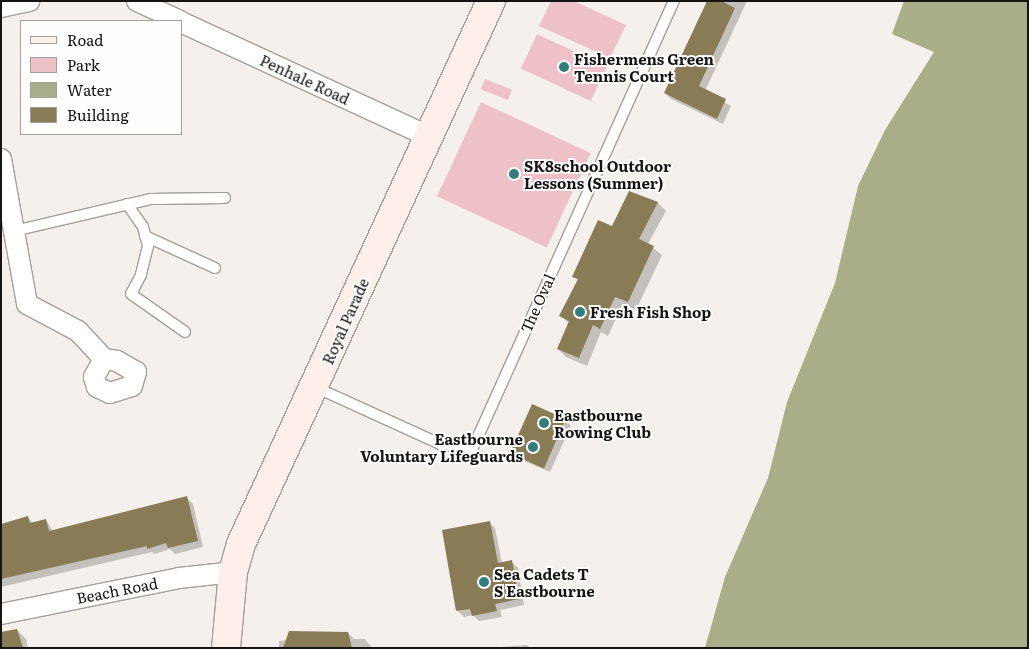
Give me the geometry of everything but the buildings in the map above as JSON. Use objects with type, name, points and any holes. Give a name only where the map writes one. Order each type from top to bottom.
[{"type":"street","points":[[1,7],[29,1]]},
{"type":"street","name":"Penhale Road","points":[[138,1],[179,20]]},
{"type":"street","name":"Royal Parade","points":[[226,648],[233,572],[241,544],[315,387],[491,1]]},
{"type":"street","name":"Penhale Road","points":[[182,21],[430,137]]},
{"type":"street","points":[[1,159],[27,304],[78,331],[104,359]]},
{"type":"street","name":"Beach Road","points":[[1,614],[179,578],[233,572]]},
{"type":"lane","name":"The Oval","points":[[315,387],[440,444],[472,450],[674,1]]},
{"type":"lane","points":[[14,231],[150,199],[224,198]]},
{"type":"lane","points":[[127,204],[145,236],[148,246],[141,275],[130,294],[185,332]]},
{"type":"lane","points":[[145,236],[215,268]]},
{"type":"green space","name":"Fishermens Green Tennis Court","points":[[551,1],[574,1],[626,25],[610,58],[539,26]]},
{"type":"green space","name":"Fishermens Green Tennis Court","points":[[537,34],[607,67],[591,101],[521,68]]},
{"type":"green space","points":[[485,79],[512,90],[508,100],[481,89]]},
{"type":"green space","name":"SK8school Outdoor Lessons (Summer)","points":[[481,102],[591,153],[547,247],[437,196]]},
{"type":"water","points":[[904,1],[1028,1],[1028,648],[705,648],[725,577],[768,478],[787,402],[835,283],[858,186],[885,130],[934,52],[892,34]]},
{"type":"place","name":"Fishermens Green Tennis Court","points":[[564,67]]},
{"type":"place","name":"SK8school Outdoor Lessons (Summer)","points":[[514,174]]},
{"type":"place","name":"Fresh Fish Shop","points":[[580,312]]},
{"type":"place","name":"Eastbourne Rowing Club","points":[[544,423]]},
{"type":"place","name":"Eastbourne Voluntary Lifeguards","points":[[533,447]]},
{"type":"place","name":"Sea Cadets T S Eastbourne","points":[[484,582]]}]
